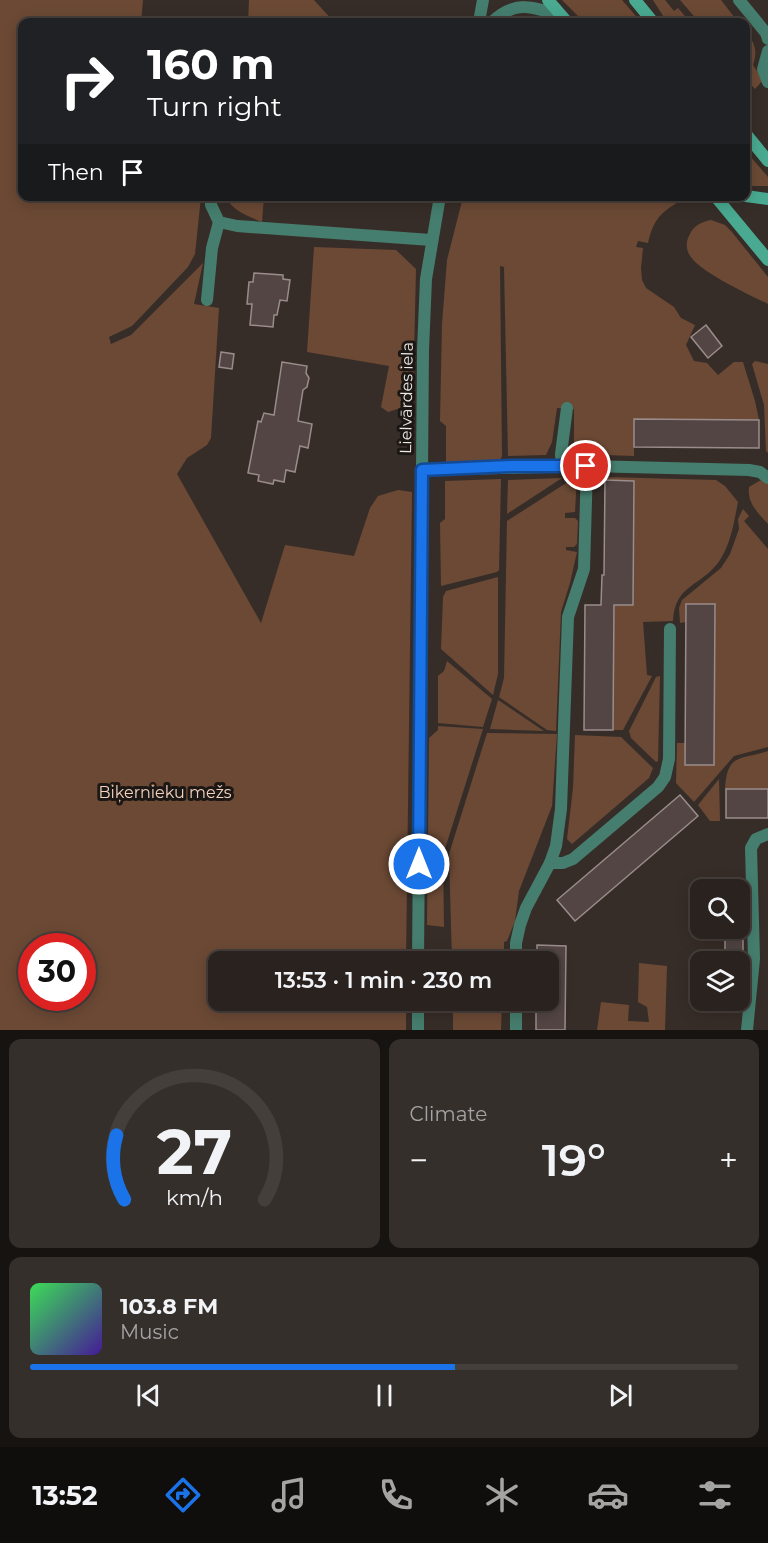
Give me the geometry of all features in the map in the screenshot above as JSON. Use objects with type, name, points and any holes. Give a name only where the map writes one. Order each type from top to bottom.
[{"type":"main road","points":[[548,0],[562,18]]},
{"type":"main road","points":[[635,0],[650,18]]},
{"type":"main road","points":[[750,139],[768,160]]},
{"type":"main road","points":[[750,197],[768,199]]},
{"type":"main road","points":[[719,201],[768,260]]},
{"type":"street","points":[[480,18],[483,0]]},
{"type":"street","points":[[739,0],[766,33],[768,39]]},
{"type":"street","points":[[496,18],[507,7],[520,4],[537,7],[560,18]]},
{"type":"street","points":[[768,51],[764,69],[768,82]]},
{"type":"street","points":[[207,300],[212,248],[219,222],[211,201]]},
{"type":"street","name":"Lielvārdes iela","points":[[418,951],[423,338],[426,279],[439,201]]},
{"type":"street","points":[[219,222],[237,226],[432,240]]},
{"type":"street","points":[[562,466],[561,454],[567,408]]},
{"type":"street","points":[[422,470],[586,466],[749,470],[760,472],[768,478]]},
{"type":"street","points":[[516,951],[520,925],[526,908],[550,864],[556,846],[561,809],[568,617],[584,568],[586,466]]},
{"type":"street","points":[[550,864],[563,863],[573,858],[658,788],[665,777],[669,759],[670,629]]},
{"type":"street","points":[[747,1030],[754,959],[751,848],[756,838],[768,834]]},
{"type":"street","points":[[418,1011],[418,1030]]},
{"type":"street","points":[[516,1011],[516,1030]]},
{"type":"green space","name":"Biķernieku mežs","points":[[0,0],[143,0],[141,18],[18,18],[18,201],[201,201],[195,254],[188,267],[132,326],[109,337],[111,344],[131,335],[203,263],[194,304],[219,308],[211,438],[207,445],[187,458],[177,474],[261,623],[285,545],[354,556],[370,508],[378,496],[398,490],[412,492],[406,951],[208,951],[208,1011],[406,1011],[406,1030],[0,1030]]},
{"type":"green space","points":[[249,0],[314,0],[330,18],[248,18]]},
{"type":"green space","points":[[562,0],[622,0],[638,18],[580,18]]},
{"type":"green space","points":[[653,0],[665,0],[674,11],[678,8],[687,18],[664,18]]},
{"type":"green space","points":[[680,0],[721,0],[735,18],[696,18]]},
{"type":"green space","points":[[750,37],[755,47],[753,65],[763,80],[755,89],[750,83]]},
{"type":"green space","points":[[750,156],[768,177],[768,186],[750,186]]},
{"type":"green space","points":[[264,201],[262,222],[236,209],[229,202]]},
{"type":"green space","points":[[462,201],[680,201],[657,220],[648,243],[638,241],[636,247],[643,248],[642,280],[646,288],[674,307],[681,318],[695,325],[686,345],[694,361],[707,363],[718,375],[734,362],[743,362],[759,420],[634,419],[634,456],[574,454],[574,409],[557,408],[552,442],[546,455],[508,456],[504,267],[500,266],[502,456],[500,460],[446,462],[446,426],[440,421],[442,324],[447,260]]},
{"type":"green space","points":[[711,220],[725,225],[731,231],[768,277],[768,304],[713,275],[694,261],[689,254],[687,243],[691,233],[698,225]]},
{"type":"green space","points":[[314,247],[396,250],[416,269],[413,400],[407,406],[388,412],[381,407],[389,366],[307,352]]},
{"type":"green space","points":[[755,361],[768,364],[768,453],[766,451],[764,405],[752,364]]},
{"type":"green space","points":[[577,476],[575,512],[565,513],[565,518],[575,518],[578,521],[577,544],[574,547],[566,547],[566,550],[577,552],[561,612],[556,731],[547,730],[499,697],[504,678],[507,521]]},
{"type":"green space","points":[[607,477],[716,480],[725,486],[738,502],[732,532],[724,553],[713,569],[684,592],[675,609],[673,621],[643,622],[647,675],[652,676],[623,730],[613,730],[614,605],[633,605],[634,481],[605,480]]},
{"type":"green space","points":[[562,478],[507,514],[508,480]]},
{"type":"green space","points":[[501,479],[499,570],[441,586],[440,523],[445,519],[445,481]]},
{"type":"green space","points":[[761,480],[768,483],[768,524],[754,507],[749,493],[749,487]]},
{"type":"green space","points":[[743,509],[749,516],[744,521],[768,549],[768,747],[734,756],[694,802],[676,783],[677,743],[685,743],[685,765],[714,764],[715,605],[686,622],[680,623],[679,608],[682,600],[721,568],[730,554],[739,529],[738,519]]},
{"type":"green space","points":[[498,577],[498,674],[493,695],[441,649],[443,597],[446,591]]},
{"type":"green space","points":[[447,661],[492,699],[483,727],[438,723],[438,676],[444,671]]},
{"type":"green space","points":[[660,676],[658,761],[656,762],[631,738],[629,731],[656,677]]},
{"type":"green space","points":[[498,700],[544,731],[490,729]]},
{"type":"green space","points":[[438,726],[483,729],[443,855],[444,927],[427,925],[429,738],[438,730]]},
{"type":"green space","points":[[487,733],[557,734],[552,806],[519,891],[515,921],[507,941],[504,942],[504,951],[452,951],[449,854]]},
{"type":"green space","points":[[575,735],[621,737],[653,768],[649,778],[572,844],[567,839],[573,788]]},
{"type":"green space","points":[[768,751],[768,789],[725,789],[726,777],[732,764],[743,757]]},
{"type":"green space","points":[[719,779],[720,821],[710,821],[698,805]]},
{"type":"green space","points":[[639,963],[667,966],[665,1030],[597,1030],[601,1002],[629,1005],[628,1021],[649,1022],[647,1007],[638,1002]]},
{"type":"green space","points":[[453,1011],[502,1011],[501,1030],[453,1030]]},
{"type":"building","points":[[254,273],[283,275],[283,279],[290,280],[287,301],[280,300],[277,315],[274,315],[273,327],[250,325],[252,304],[247,304],[249,282],[253,282]]},
{"type":"building","points":[[706,325],[722,346],[708,358],[691,337]]},
{"type":"building","points":[[221,352],[234,354],[232,369],[219,367]]},
{"type":"building","points":[[282,362],[307,366],[306,373],[309,378],[307,387],[303,390],[298,421],[312,424],[308,448],[300,446],[295,472],[286,470],[284,482],[274,480],[273,484],[258,481],[259,475],[248,473],[258,421],[261,422],[264,413],[274,415]]},
{"type":"building","points":[[634,419],[759,420],[759,448],[634,447]]},
{"type":"building","points":[[605,480],[634,481],[633,605],[614,605],[613,730],[584,730],[585,605],[601,605],[602,575],[604,575]]},
{"type":"building","points":[[686,604],[715,604],[714,765],[685,765]]},
{"type":"building","points":[[726,789],[768,789],[768,818],[726,818]]},
{"type":"building","points":[[680,795],[698,816],[575,921],[557,900]]},
{"type":"building","points":[[725,939],[743,939],[743,951],[725,951]]},
{"type":"building","points":[[537,945],[566,946],[565,1030],[536,1030],[536,1011],[559,1011],[559,951],[537,951]]},
{"type":"route","points":[[419,864],[422,470],[512,466],[586,466]]}]
